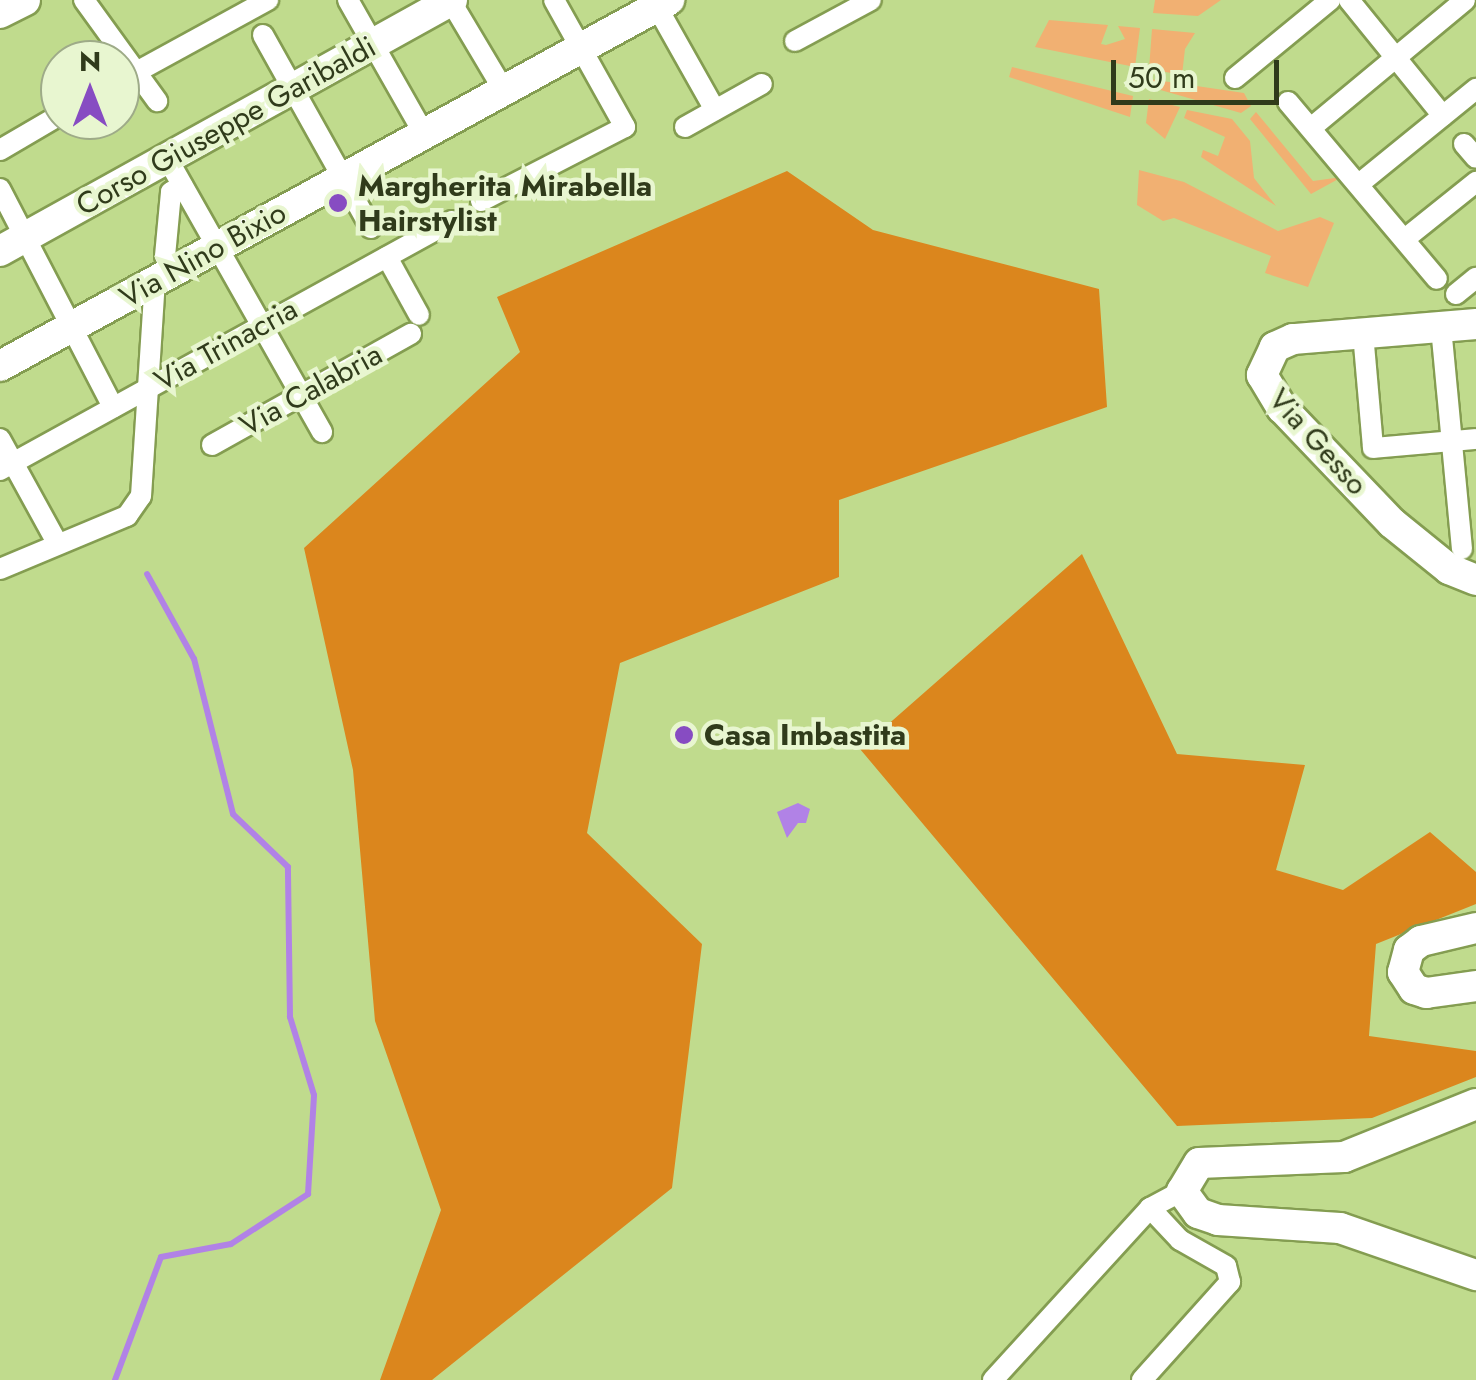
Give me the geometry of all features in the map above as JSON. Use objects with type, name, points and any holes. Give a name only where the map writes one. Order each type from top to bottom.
[{"type":"street","points":[[0,13],[25,0]]},
{"type":"street","points":[[84,0],[107,40]]},
{"type":"street","points":[[348,0],[424,134]]},
{"type":"street","points":[[451,0],[503,89]]},
{"type":"street","name":"Corso Giuseppe Garibaldi","points":[[12,244],[451,0]]},
{"type":"street","points":[[481,201],[626,127],[554,0]]},
{"type":"street","points":[[1234,78],[1330,0]]},
{"type":"street","points":[[1349,0],[1443,116]]},
{"type":"street","points":[[1310,128],[1464,0]]},
{"type":"street","points":[[795,41],[862,2]]},
{"type":"street","points":[[140,69],[254,3]]},
{"type":"street","points":[[663,3],[715,110]]},
{"type":"street","name":"Via Nino Bixio","points":[[0,366],[663,3]]},
{"type":"street","points":[[263,35],[371,228]]},
{"type":"street","points":[[685,127],[762,84]]},
{"type":"street","points":[[140,86],[157,101]]},
{"type":"street","points":[[1359,184],[1476,89]]},
{"type":"street","points":[[1288,102],[1437,279]]},
{"type":"street","points":[[0,150],[40,127]]},
{"type":"street","points":[[167,158],[322,432]]},
{"type":"street","points":[[1406,238],[1476,182]]},
{"type":"street","points":[[0,570],[56,541],[127,516],[141,496],[147,388],[172,192],[182,186]]},
{"type":"street","points":[[0,189],[12,244],[70,328],[113,407]]},
{"type":"street","name":"Via Trinacria","points":[[6,467],[452,221]]},
{"type":"street","name":"Via Calabria","points":[[212,445],[415,325],[387,256]]},
{"type":"street","points":[[1456,294],[1476,278]]},
{"type":"street","name":"Via Gesso","points":[[1468,569],[1392,523],[1266,386],[1264,359],[1275,346],[1362,333],[1476,324]]},
{"type":"street","points":[[1441,327],[1468,569]]},
{"type":"street","points":[[1362,333],[1373,448],[1476,438]]},
{"type":"street","points":[[0,439],[6,467],[56,541]]},
{"type":"street","points":[[1476,928],[1422,940],[1409,950],[1403,972],[1414,989],[1426,992],[1476,986]]},
{"type":"street","points":[[993,1380],[1150,1208],[1182,1190],[1199,1163],[1344,1156],[1476,1104]]},
{"type":"street","points":[[1182,1190],[1198,1213],[1218,1220],[1340,1228],[1476,1275]]},
{"type":"street","points":[[1142,1380],[1230,1282],[1226,1266],[1180,1240],[1150,1208]]},
{"type":"shaded area","points":[[1155,0],[1221,0],[1198,16],[1153,13]]},
{"type":"shaded area","points":[[1049,20],[1108,25],[1101,44],[1106,45],[1125,39],[1118,26],[1140,28],[1135,67],[1035,47]]},
{"type":"shaded area","points":[[1152,29],[1195,33],[1185,49],[1182,75],[1149,69]]},
{"type":"shaded area","points":[[1012,67],[1133,96],[1130,117],[1009,77]]},
{"type":"shaded area","points":[[1149,79],[1244,93],[1251,106],[1241,113],[1150,87]]},
{"type":"shaded area","points":[[1149,99],[1180,107],[1165,139],[1146,123]]},
{"type":"shaded area","points":[[1187,110],[1232,119],[1250,141],[1254,178],[1276,206],[1201,157],[1203,150],[1218,156],[1225,137],[1184,118]]},
{"type":"shaded area","points":[[1256,112],[1313,181],[1342,177],[1311,194],[1250,119]]},
{"type":"shaded area","points":[[1139,170],[1184,182],[1278,231],[1320,217],[1334,223],[1308,287],[1265,273],[1271,256],[1174,218],[1163,221],[1137,205]]},
{"type":"shaded area","points":[[787,171],[873,230],[1099,289],[1107,407],[839,500],[839,577],[620,663],[587,833],[702,944],[672,1188],[432,1380],[380,1380],[441,1210],[375,1021],[353,770],[304,548],[520,352],[497,297]]},
{"type":"shaded area","points":[[1082,554],[1177,754],[1305,765],[1276,870],[1343,890],[1430,832],[1476,872],[1476,904],[1376,944],[1369,1036],[1476,1051],[1476,1077],[1372,1118],[1177,1126],[860,749]]},
{"type":"shaded area","points":[[798,803],[810,809],[806,823],[798,823],[787,838],[777,812]]},
{"type":"waterway","points":[[115,1380],[161,1257],[231,1244],[308,1194],[314,1095],[290,1017],[288,867],[233,814],[194,659],[147,574]]},
{"type":"place","name":"Margherita Mirabella Hairstylist","points":[[338,203]]},
{"type":"place","name":"Casa Imbastita","points":[[684,735]]}]
